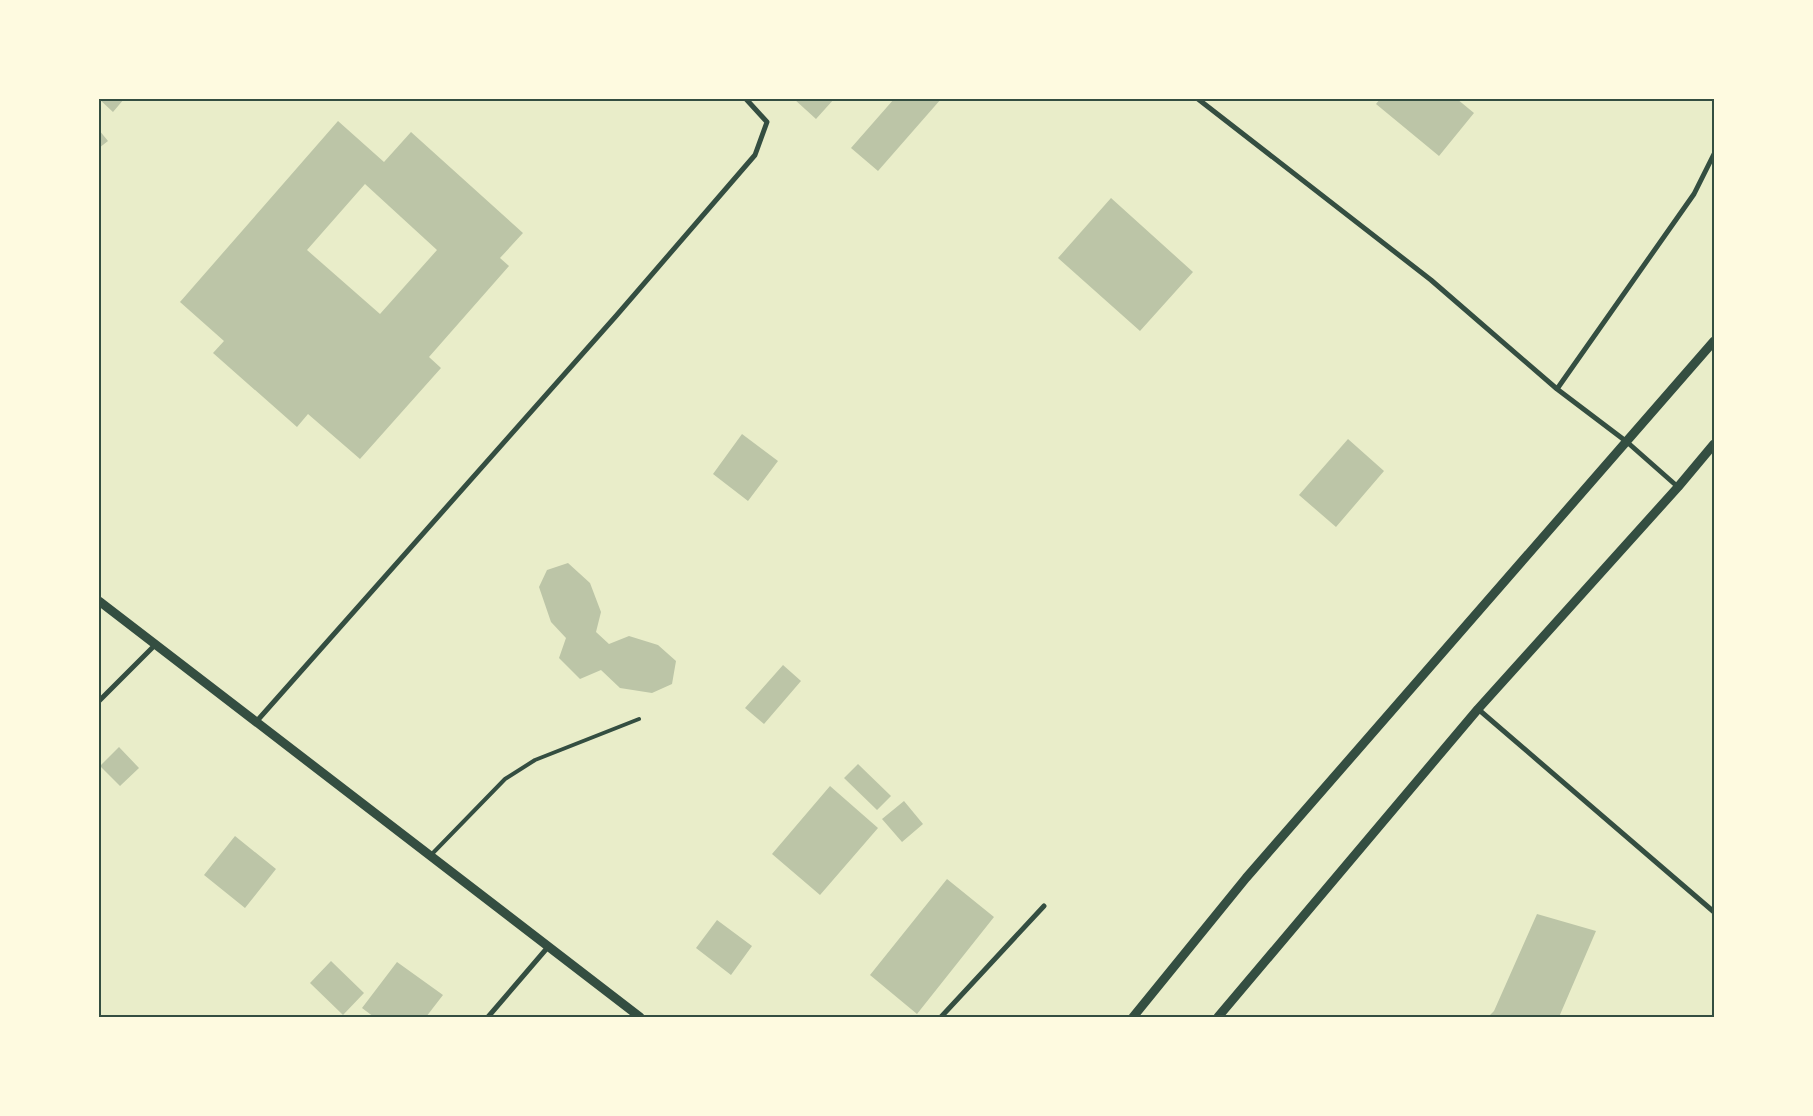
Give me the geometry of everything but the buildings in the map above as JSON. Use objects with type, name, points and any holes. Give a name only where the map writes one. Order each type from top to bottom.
[{"type":"street","points":[[255,722],[616,316],[755,156],[767,122],[746,99]]},
{"type":"street","points":[[1198,99],[1431,280],[1557,389],[1626,442],[1678,487]]},
{"type":"street","points":[[1557,389],[1694,194],[1714,154]]},
{"type":"street","points":[[1132,1017],[1246,878],[1714,340]]},
{"type":"street","points":[[1218,1017],[1478,709],[1678,487],[1714,444]]},
{"type":"street","points":[[99,601],[640,1017]]},
{"type":"street","points":[[99,700],[155,645]]},
{"type":"street","points":[[1478,709],[1714,912]]},
{"type":"street","points":[[941,1017],[1044,906]]},
{"type":"street","points":[[488,1017],[548,948]]},
{"type":"lane","points":[[430,856],[505,779],[535,760],[639,719]]}]
